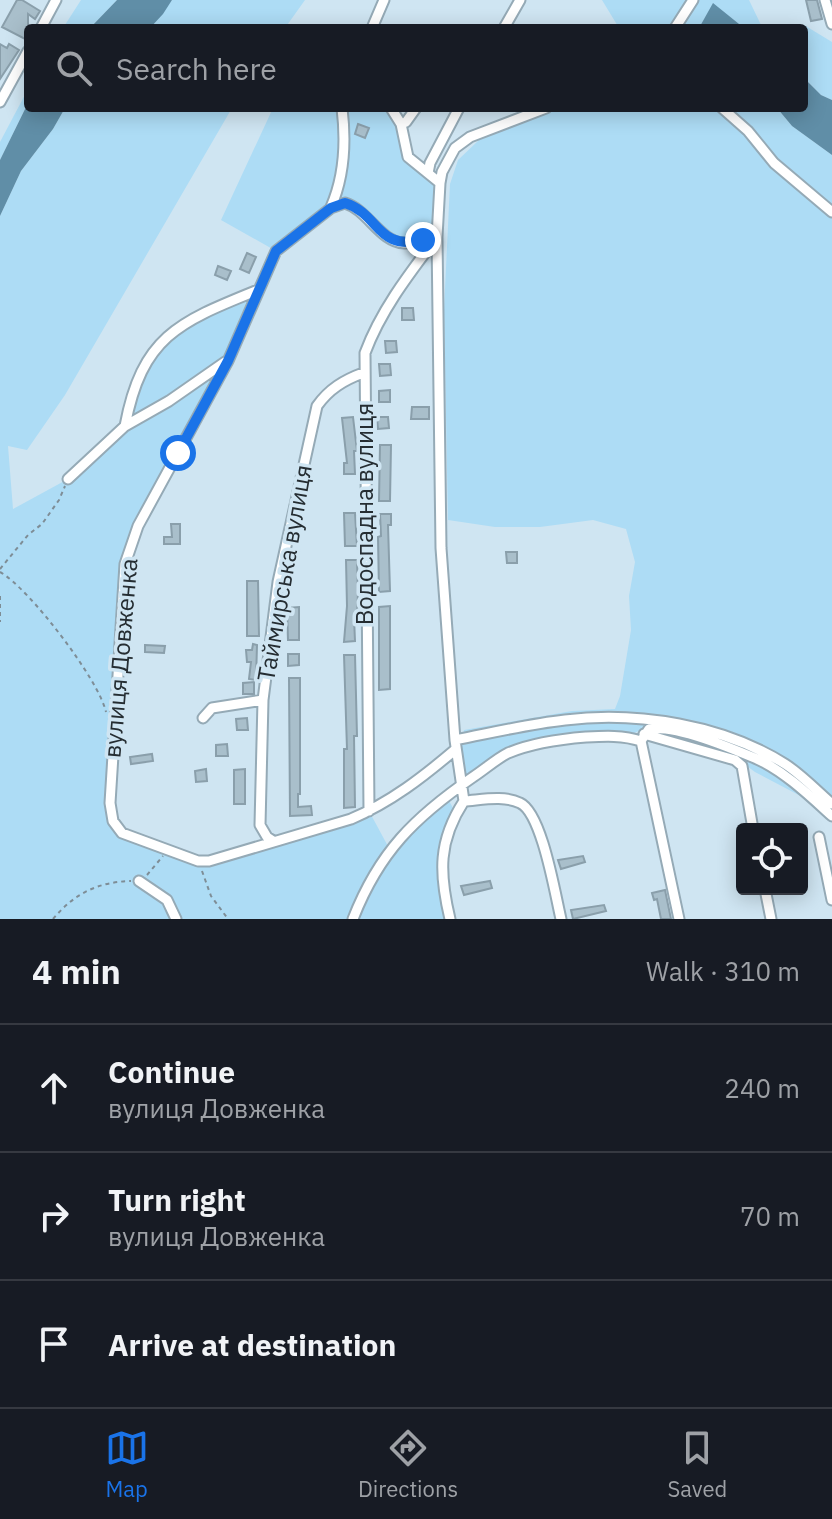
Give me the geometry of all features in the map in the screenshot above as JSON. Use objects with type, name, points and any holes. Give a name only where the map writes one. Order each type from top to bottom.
[{"type":"street","points":[[43,24],[56,0]]},
{"type":"street","points":[[374,24],[384,0]]},
{"type":"street","points":[[506,24],[520,0]]},
{"type":"street","points":[[678,24],[693,0]]},
{"type":"street","points":[[825,0],[832,24]]},
{"type":"street","points":[[0,102],[24,58]]},
{"type":"street","points":[[331,208],[343,160],[342,112]]},
{"type":"street","points":[[394,112],[401,124],[408,157],[440,183]]},
{"type":"street","points":[[401,124],[413,112]]},
{"type":"street","points":[[428,173],[430,163],[457,112]]},
{"type":"street","points":[[450,919],[441,878],[442,860],[447,833],[464,801],[456,744],[441,548],[437,237],[440,183],[442,172],[455,148],[470,137],[536,112]]},
{"type":"street","points":[[727,112],[748,131],[774,163],[832,212]]},
{"type":"street","points":[[331,208],[337,204],[351,205],[390,239],[401,244],[437,237]]},
{"type":"street","name":"вулиця Довженка","points":[[167,851],[122,833],[113,821],[110,803],[125,564],[138,526],[228,361],[276,251],[331,208]]},
{"type":"street","name":"Водоспадна вулиця","points":[[369,811],[365,353],[373,331],[404,281],[437,237]]},
{"type":"street","points":[[125,426],[130,400],[144,363],[161,342],[199,314],[258,290]]},
{"type":"street","points":[[68,479],[125,426],[228,361]]},
{"type":"street","name":"Таймирська вулиця","points":[[273,841],[260,825],[259,781],[263,700],[278,582],[317,406],[325,394],[340,383],[363,373]]},
{"type":"street","points":[[203,718],[212,708],[263,700]]},
{"type":"street","points":[[167,851],[198,861],[209,861],[351,819],[404,791],[456,744],[565,720],[611,717],[688,726],[753,747],[787,766],[832,804]]},
{"type":"street","points":[[642,737],[649,729],[670,730],[757,759],[805,792],[832,816]]},
{"type":"street","points":[[642,737],[679,919]]},
{"type":"street","points":[[353,919],[362,895],[390,850],[419,816],[508,753],[562,739],[642,737],[735,760],[742,766],[752,823]]},
{"type":"street","points":[[464,801],[507,799],[523,804],[535,818],[561,919]]},
{"type":"street","points":[[819,837],[832,900]]},
{"type":"street","points":[[139,881],[167,900],[176,919]]},
{"type":"street","points":[[766,895],[771,919]]},
{"type":"path","points":[[68,479],[59,500],[42,524],[28,535],[0,571],[44,614],[100,694],[108,721]]},
{"type":"path","points":[[0,596],[0,622]]},
{"type":"path","points":[[53,919],[65,904],[82,892],[100,885],[139,881],[155,869],[167,851]]},
{"type":"path","points":[[198,861],[206,886],[228,919]]},
{"type":"shaded area","points":[[81,0],[117,0],[94,24],[66,24]]},
{"type":"shaded area","points":[[117,0],[172,0],[154,24],[94,24]]},
{"type":"shaded area","points":[[172,0],[305,0],[288,24],[153,24]]},
{"type":"shaded area","points":[[602,0],[688,0],[673,24],[617,24]]},
{"type":"shaded area","points":[[699,0],[749,0],[761,24],[739,24],[713,4],[701,24],[683,24]]},
{"type":"shaded area","points":[[713,3],[739,24],[701,24]]},
{"type":"shaded area","points":[[808,27],[832,42],[832,100],[821,95],[808,82]]},
{"type":"shaded area","points":[[808,82],[821,95],[832,100],[832,155],[792,126],[780,112],[808,112]]},
{"type":"shaded area","points":[[24,97],[24,111],[0,160],[0,142]]},
{"type":"shaded area","points":[[24,111],[63,112],[21,171],[0,216],[0,160]]},
{"type":"shaded area","points":[[63,112],[230,112],[65,395],[27,450],[8,446],[13,509],[68,479],[125,426],[144,363],[199,314],[258,290],[228,361],[138,526],[125,564],[110,803],[122,833],[198,861],[369,811],[390,850],[353,919],[0,919],[0,216],[21,171]]},
{"type":"shaded area","points":[[271,112],[392,112],[408,157],[440,183],[437,237],[401,244],[345,203],[276,251],[221,220]]},
{"type":"shaded area","points":[[550,112],[780,112],[792,126],[832,155],[832,821],[812,802],[755,772],[736,758],[641,730],[632,734],[612,732],[506,749],[466,777],[462,775],[464,730],[572,711],[615,709],[631,630],[629,596],[635,562],[626,529],[593,520],[540,527],[495,527],[448,520],[444,310],[450,184],[458,160],[479,140]]},
{"type":"shaded area","points":[[448,799],[453,808],[445,831],[448,919],[357,919],[393,851],[422,817]]},
{"type":"building","points":[[17,0],[40,11],[35,19],[28,14],[24,38],[2,27]]},
{"type":"building","points":[[806,0],[817,0],[822,19],[811,21]]},
{"type":"building","points":[[0,44],[7,48],[9,44],[19,50],[0,79]]},
{"type":"building","points":[[358,124],[369,128],[365,138],[355,134]]},
{"type":"building","points":[[247,253],[256,257],[249,273],[240,269]]},
{"type":"building","points":[[218,266],[231,271],[227,280],[215,275]]},
{"type":"building","points":[[402,308],[413,308],[414,320],[402,320]]},
{"type":"building","points":[[385,341],[396,341],[397,352],[386,353]]},
{"type":"building","points":[[379,364],[390,364],[391,375],[380,376]]},
{"type":"building","points":[[390,390],[390,402],[379,402],[379,391]]},
{"type":"building","points":[[412,407],[429,407],[429,419],[411,419]]},
{"type":"building","points":[[353,417],[357,451],[354,451],[355,474],[344,474],[344,463],[347,463],[342,418]]},
{"type":"building","points":[[377,417],[388,417],[389,428],[378,429]]},
{"type":"building","points":[[380,445],[391,445],[390,501],[379,501]]},
{"type":"building","points":[[344,513],[355,513],[357,546],[345,546]]},
{"type":"building","points":[[380,514],[391,514],[391,525],[388,525],[390,591],[379,592],[378,537],[381,536]]},
{"type":"building","points":[[171,524],[180,524],[180,544],[164,544],[164,537],[172,537]]},
{"type":"building","points":[[506,552],[517,552],[517,563],[507,563]]},
{"type":"building","points":[[346,560],[357,560],[358,593],[357,617],[354,617],[355,641],[344,642],[347,606]]},
{"type":"building","points":[[247,581],[258,581],[259,636],[247,636]]},
{"type":"building","points":[[390,606],[390,689],[379,690],[379,607]]},
{"type":"building","points":[[299,607],[299,640],[288,640],[287,608]]},
{"type":"building","points":[[253,644],[257,645],[256,680],[249,679],[251,662],[247,662],[246,650],[252,650]]},
{"type":"building","points":[[145,645],[165,646],[164,653],[145,652]]},
{"type":"building","points":[[288,654],[299,654],[299,665],[288,666]]},
{"type":"building","points":[[344,655],[355,655],[357,736],[354,736],[355,807],[344,808],[344,749],[347,749]]},
{"type":"building","points":[[289,678],[300,678],[298,807],[311,806],[312,815],[290,816]]},
{"type":"building","points":[[254,682],[254,694],[243,694],[243,683]]},
{"type":"building","points":[[247,718],[248,730],[237,730],[236,719]]},
{"type":"building","points":[[227,744],[228,756],[216,756],[216,745]]},
{"type":"building","points":[[152,754],[153,761],[131,764],[130,757]]},
{"type":"building","points":[[206,769],[207,781],[196,782],[195,771]]},
{"type":"building","points":[[245,769],[245,804],[234,804],[234,770]]},
{"type":"building","points":[[583,856],[585,862],[561,869],[558,860]]},
{"type":"building","points":[[490,881],[492,888],[464,895],[461,886]]},
{"type":"building","points":[[665,890],[671,919],[661,919],[657,899],[654,900],[652,893]]},
{"type":"building","points":[[604,905],[606,911],[573,919],[571,910]]},
{"type":"route","points":[[178,453],[228,361],[276,251],[331,208],[345,203],[362,213],[390,239],[401,244],[423,240]]}]
